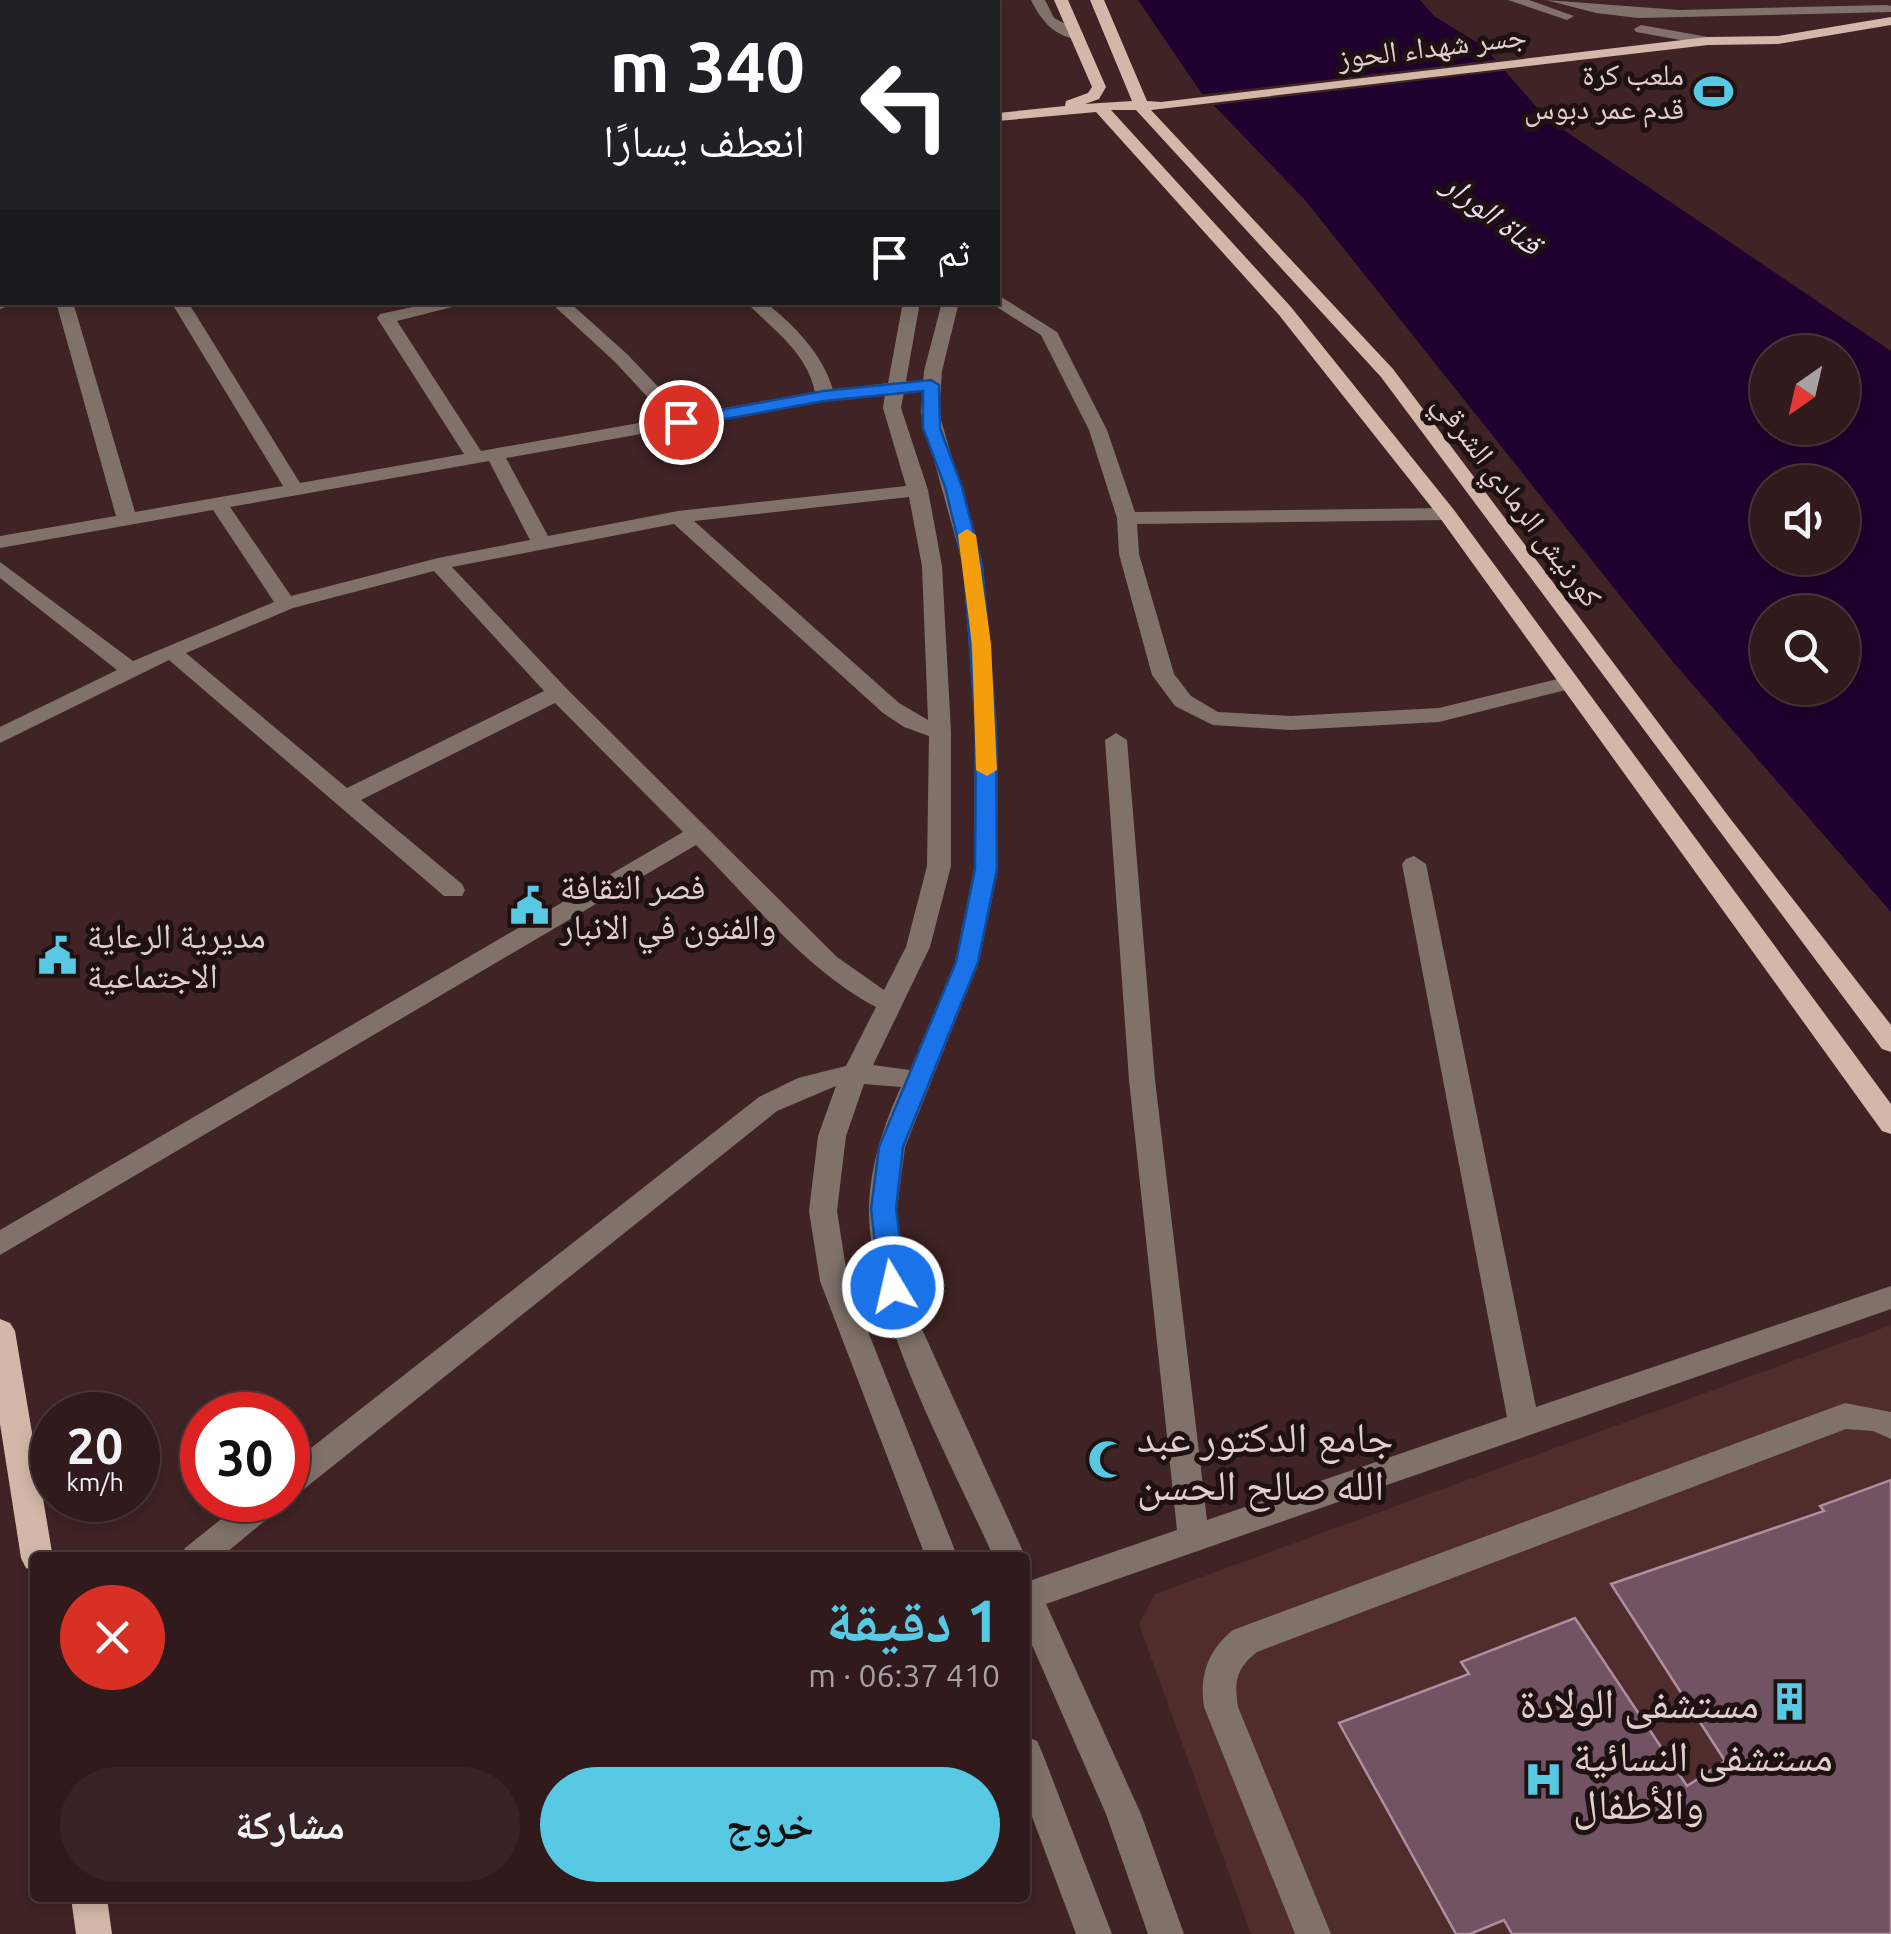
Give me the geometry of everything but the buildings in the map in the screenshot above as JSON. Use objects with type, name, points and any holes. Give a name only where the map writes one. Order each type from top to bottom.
[{"type":"main road","points":[[1000,130],[1048,118],[1097,93],[1099,88],[1088,57],[1061,0]]},
{"type":"main road","name":"كورنيش الرمادي الشرقي","points":[[1097,0],[1148,107],[1387,373],[1721,822],[1891,1042]]},
{"type":"main road","name":"جسر شهداء الحوز","points":[[1048,118],[1708,41],[1778,40],[1890,12]]},
{"type":"main road","points":[[1088,57],[1122,55]]},
{"type":"main road","name":"كورنيش الرمادي الشرقي","points":[[1104,112],[1285,310],[1447,514],[1891,1124]]},
{"type":"main road","points":[[1000,118],[1048,118],[1091,127],[1128,141]]},
{"type":"main road","points":[[1672,827],[1721,822]]},
{"type":"main road","points":[[0,1331],[36,1552]]},
{"type":"main road","points":[[90,1902],[94,1934]]},
{"type":"street","points":[[1038,0],[1048,21],[1078,36]]},
{"type":"street","points":[[1515,0],[1562,15],[1708,41]]},
{"type":"street","points":[[1553,0],[1628,15],[1686,17],[1822,5],[1890,12]]},
{"type":"street","points":[[1710,0],[1726,13]]},
{"type":"street","points":[[1000,301],[1048,332],[1098,430],[1127,518],[1129,554],[1163,675],[1184,700],[1213,718],[1291,723],[1439,715],[1570,682]]},
{"type":"street","points":[[65,305],[127,520]]},
{"type":"street","points":[[181,305],[295,490]]},
{"type":"street","points":[[449,305],[386,318],[486,457],[541,542]]},
{"type":"street","points":[[561,305],[621,358],[681,422]]},
{"type":"street","points":[[758,305],[771,314],[814,367],[824,396]]},
{"type":"street","points":[[911,305],[895,387],[894,419],[918,490],[932,566],[940,732],[940,866],[936,893],[918,947],[842,1101],[826,1173],[826,1246],[866,1372],[940,1552]]},
{"type":"street","points":[[950,305],[931,385],[932,428],[964,525],[976,585],[986,729],[986,869],[967,962],[950,1011],[900,1118],[886,1178],[886,1248],[906,1327],[1007,1552]]},
{"type":"street","points":[[0,542],[824,396],[931,385]]},
{"type":"street","points":[[0,736],[171,651],[286,604],[438,564],[678,517],[918,490]]},
{"type":"street","points":[[218,504],[286,604]]},
{"type":"street","points":[[1127,518],[1447,514]]},
{"type":"street","points":[[678,517],[891,708],[912,722],[940,732]]},
{"type":"street","points":[[438,564],[558,693],[828,963],[855,985],[889,1002]]},
{"type":"street","points":[[0,568],[132,671]]},
{"type":"street","points":[[171,651],[348,797],[453,890]]},
{"type":"street","points":[[348,797],[558,693]]},
{"type":"street","points":[[1116,740],[1142,1080],[1194,1540]]},
{"type":"street","points":[[0,1244],[699,833]]},
{"type":"street","points":[[1414,864],[1524,1424]]},
{"type":"street","points":[[310,1466],[749,1117],[832,1074],[856,1072],[917,1080]]},
{"type":"street","points":[[1030,1593],[1194,1540],[1891,1297]]},
{"type":"street","points":[[1314,1934],[1221,1707],[1220,1667],[1231,1651],[1245,1641],[1845,1416],[1877,1419],[1891,1426]]},
{"type":"street","points":[[203,1552],[241,1522]]},
{"type":"street","points":[[1030,1603],[1123,1814],[1166,1934]]},
{"type":"street","points":[[1030,1765],[1094,1934]]},
{"type":"shaded area","name":"مستشفى النسائية والأطفال","points":[[1891,1325],[1891,1934],[1251,1934],[1139,1624],[1155,1594]]},
{"type":"water","name":"قناة الورار","points":[[1138,0],[1420,0],[1434,16],[1484,47],[1546,118],[1891,351],[1891,912],[1673,662],[1305,200],[1200,91]]},
{"type":"pier","points":[[1502,59],[1512,70],[1207,106],[1197,95]]},
{"type":"slow traffic","points":[[967,535],[982,644],[987,770]]},
{"type":"place","name":"ملعب كرة قدم عمر دبوس","points":[[1714,91]]},
{"type":"place","name":"فصر الثقافة والفنون في الانبار","points":[[530,906]]},
{"type":"place","name":"مديرية الرعاية الاجتماعية","points":[[57,955]]},
{"type":"place","name":"جامع الدكتور عبد الله صالح الحسن","points":[[1107,1460]]},
{"type":"place","name":"مستشفى الولادة","points":[[1789,1702]]},
{"type":"place","name":"مستشفى النسائية والأطفال","points":[[1543,1779]]},
{"type":"route","points":[[681,422],[824,396],[931,385],[932,428],[964,525],[982,644],[986,869],[967,962],[891,1147],[883,1209],[893,1287]]}]
